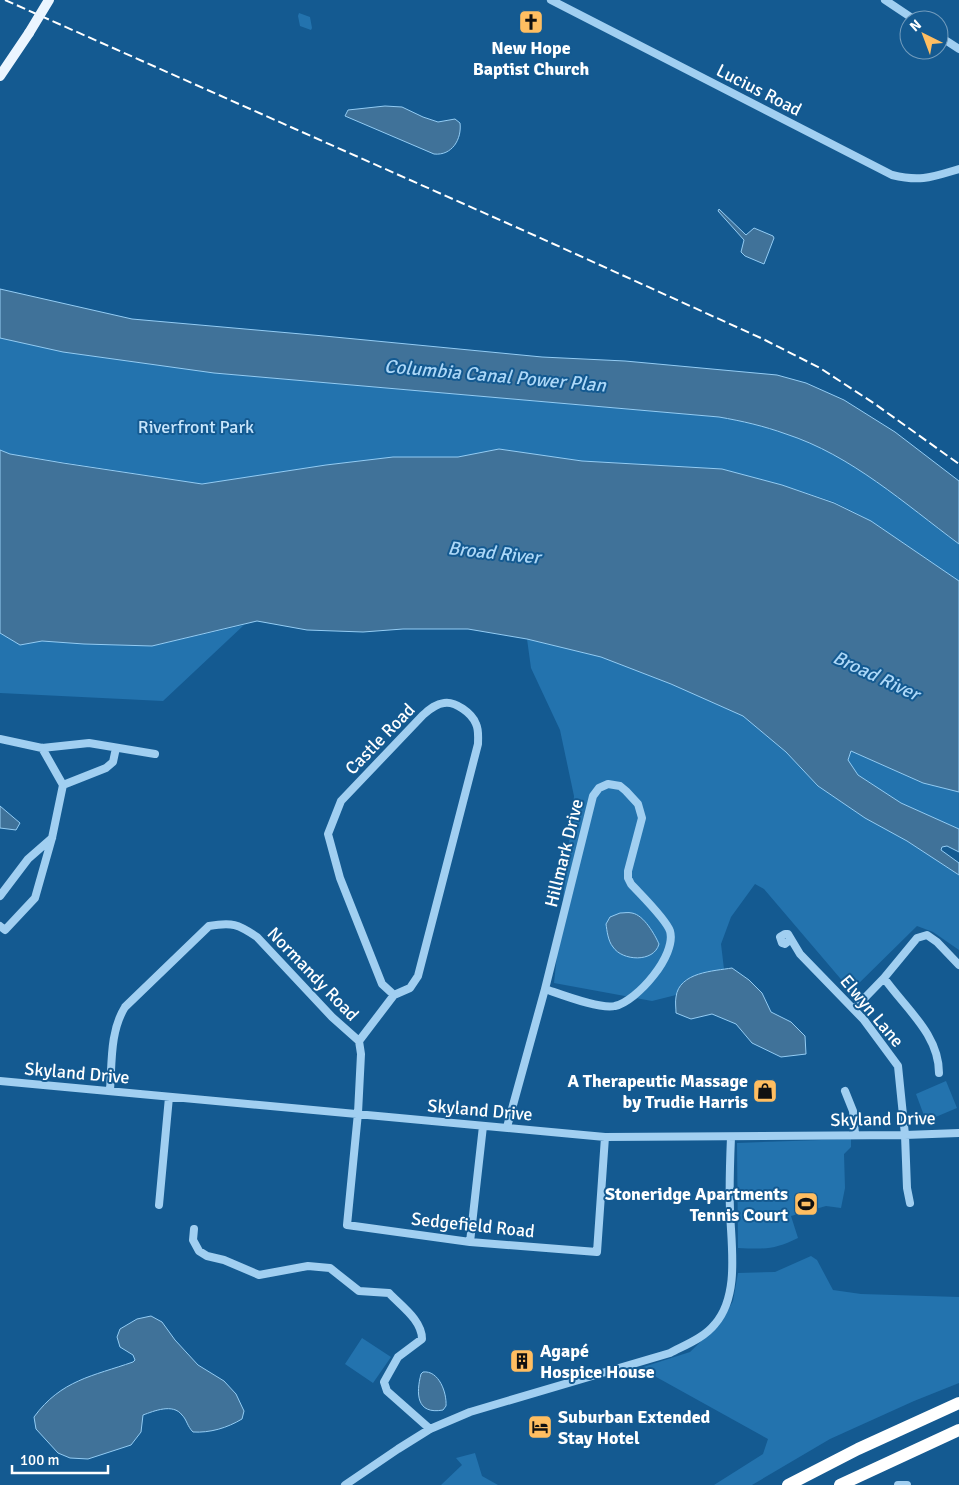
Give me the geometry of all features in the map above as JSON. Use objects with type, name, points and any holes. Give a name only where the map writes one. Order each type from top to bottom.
[{"type":"highway","points":[[788,1485],[858,1449],[959,1403]]},
{"type":"highway","points":[[840,1485],[959,1430]]},
{"type":"main road","points":[[0,76],[50,0]]},
{"type":"street","name":"Lucius Road","points":[[552,0],[892,175],[922,179],[959,169]]},
{"type":"street","points":[[885,0],[900,10]]},
{"type":"street","name":"Castle Road","points":[[359,1041],[394,995],[410,988],[418,976],[478,744],[476,722],[468,712],[446,702],[423,715],[341,801],[328,834],[340,878],[382,984],[394,995]]},
{"type":"street","points":[[0,739],[42,748],[89,743],[156,754]]},
{"type":"street","points":[[0,926],[5,930],[35,898],[52,838],[63,785],[42,748]]},
{"type":"street","points":[[63,785],[106,768],[113,762],[116,748]]},
{"type":"street","name":"Hillmark Drive","points":[[508,1127],[594,796],[599,788],[608,784],[620,786],[638,804],[642,818],[628,870],[628,878],[631,884],[665,922],[670,931],[671,941],[668,951],[655,974],[640,992],[626,1002],[613,1007],[600,1006],[545,989]]},
{"type":"street","points":[[0,896],[28,860],[52,838]]},
{"type":"street","name":"Normandy Road","points":[[110,1090],[113,1041],[118,1018],[125,1007],[209,926],[226,923],[242,927],[257,937],[320,1005],[359,1041]]},
{"type":"street","points":[[854,1009],[884,978],[917,938],[928,935],[951,955],[959,965]]},
{"type":"street","name":"Elwyn Lane","points":[[790,940],[800,954],[864,1020],[898,1066],[905,1135],[907,1188],[910,1203]]},
{"type":"street","points":[[884,978],[931,1039],[939,1061],[939,1073]]},
{"type":"street","points":[[358,1113],[361,1054],[359,1041]]},
{"type":"street","name":"Skyland Drive","points":[[0,1081],[605,1137],[959,1133]]},
{"type":"street","points":[[844,1091],[854,1111],[856,1134]]},
{"type":"street","points":[[159,1205],[169,1096]]},
{"type":"street","name":"Sedgefield Road","points":[[358,1113],[347,1226],[470,1242],[597,1252],[605,1137]]},
{"type":"street","points":[[470,1242],[483,1126]]},
{"type":"street","points":[[345,1485],[430,1429],[470,1412],[670,1353],[693,1342],[715,1324],[728,1300],[732,1279],[731,1137]]},
{"type":"street","points":[[194,1229],[193,1240],[199,1251],[206,1256],[224,1260],[259,1275],[308,1266],[330,1268],[359,1290],[389,1293],[414,1319],[422,1331],[422,1339],[398,1357],[384,1382],[387,1391],[430,1429]]},
{"type":"street","points":[[898,1485],[907,1485]]},
{"type":"green space","points":[[299,13],[310,17],[311,30],[300,26]]},
{"type":"green space","name":"Riverfront Park","points":[[0,338],[63,352],[214,373],[719,417],[753,424],[810,443],[833,454],[898,497],[959,544],[959,581],[871,521],[834,502],[782,485],[722,469],[582,461],[499,449],[458,457],[393,457],[202,484],[10,454],[0,450]]},
{"type":"green space","points":[[244,625],[163,701],[0,693],[0,633],[21,645],[42,641],[152,646]]},
{"type":"green space","points":[[527,639],[601,657],[671,684],[743,716],[786,752],[818,786],[865,818],[907,841],[959,875],[959,950],[933,932],[917,926],[851,991],[764,889],[755,884],[731,917],[721,944],[724,969],[705,972],[685,980],[676,995],[652,1001],[554,983],[574,796],[560,730],[531,668]]},
{"type":"green space","points":[[851,751],[922,783],[959,792],[959,829],[901,803],[858,775],[848,761]]},
{"type":"green space","points":[[946,1081],[957,1108],[926,1121],[916,1094]]},
{"type":"green space","points":[[851,1139],[851,1147],[844,1154],[845,1188],[841,1208],[826,1206],[791,1216],[798,1238],[790,1242],[769,1248],[738,1248],[737,1143]]},
{"type":"green space","points":[[811,1256],[817,1260],[833,1290],[861,1294],[959,1297],[959,1383],[830,1439],[752,1485],[714,1485],[763,1454],[768,1439],[640,1368],[690,1352],[722,1321],[733,1301],[738,1273],[775,1272]]},
{"type":"green space","points":[[362,1338],[391,1357],[373,1383],[345,1364]]},
{"type":"green space","points":[[475,1453],[482,1476],[498,1485],[441,1485],[462,1465],[456,1458]]},
{"type":"water","points":[[385,106],[402,107],[438,122],[455,119],[460,123],[457,140],[451,149],[440,154],[434,154],[345,116],[348,110]]},
{"type":"water","points":[[719,209],[746,235],[754,228],[773,236],[774,238],[764,264],[745,256],[741,252],[744,240],[718,211]]},
{"type":"water","name":"Columbia Canal Power Plan","points":[[0,289],[132,319],[542,357],[625,361],[777,375],[806,383],[844,400],[895,432],[959,481],[959,544],[855,467],[810,443],[761,426],[719,417],[214,373],[63,352],[0,338]]},
{"type":"water","name":"Broad River","points":[[499,449],[582,461],[722,469],[782,485],[834,503],[871,521],[959,581],[959,792],[923,783],[851,751],[848,760],[858,775],[901,803],[959,829],[959,852],[947,846],[942,847],[941,850],[959,863],[959,875],[907,841],[865,818],[818,786],[786,752],[743,716],[671,684],[601,657],[527,639],[468,629],[403,629],[363,632],[307,630],[257,621],[152,646],[42,641],[20,645],[0,633],[0,450],[10,454],[63,463],[202,484],[393,457],[458,457]]},
{"type":"water","points":[[0,806],[20,823],[16,830],[0,828]]},
{"type":"water","points":[[620,913],[630,913],[641,917],[649,926],[659,944],[656,950],[645,957],[638,958],[617,952],[611,945],[606,924],[610,917]]},
{"type":"water","points":[[732,968],[749,980],[762,993],[771,1012],[791,1022],[805,1036],[806,1054],[781,1057],[752,1043],[736,1024],[712,1014],[691,1019],[676,1013],[676,997],[683,982],[698,974]]},
{"type":"water","points":[[151,1316],[162,1322],[175,1340],[198,1365],[224,1381],[236,1394],[244,1411],[242,1419],[218,1429],[206,1432],[193,1432],[178,1411],[163,1409],[143,1415],[141,1432],[131,1445],[88,1459],[70,1458],[58,1453],[36,1429],[34,1417],[55,1395],[67,1387],[91,1376],[133,1362],[135,1360],[133,1355],[120,1347],[117,1337],[120,1329],[137,1319]]},
{"type":"water","points":[[423,1372],[429,1372],[438,1378],[441,1383],[446,1401],[446,1406],[443,1410],[434,1411],[427,1409],[420,1401],[419,1388]]},
{"type":"railway","points":[[5,0],[763,339],[820,368],[875,404],[959,464]]},
{"type":"place","name":"New Hope Baptist Church","points":[[531,22]]},
{"type":"place","name":"A Therapeutic Massage by Trudie Harris","points":[[765,1091]]},
{"type":"place","name":"Stoneridge Apartments Tennis Court","points":[[806,1204]]},
{"type":"place","name":"Agapé Hospice House","points":[[522,1361]]},
{"type":"place","name":"Suburban Extended Stay Hotel","points":[[540,1427]]}]
